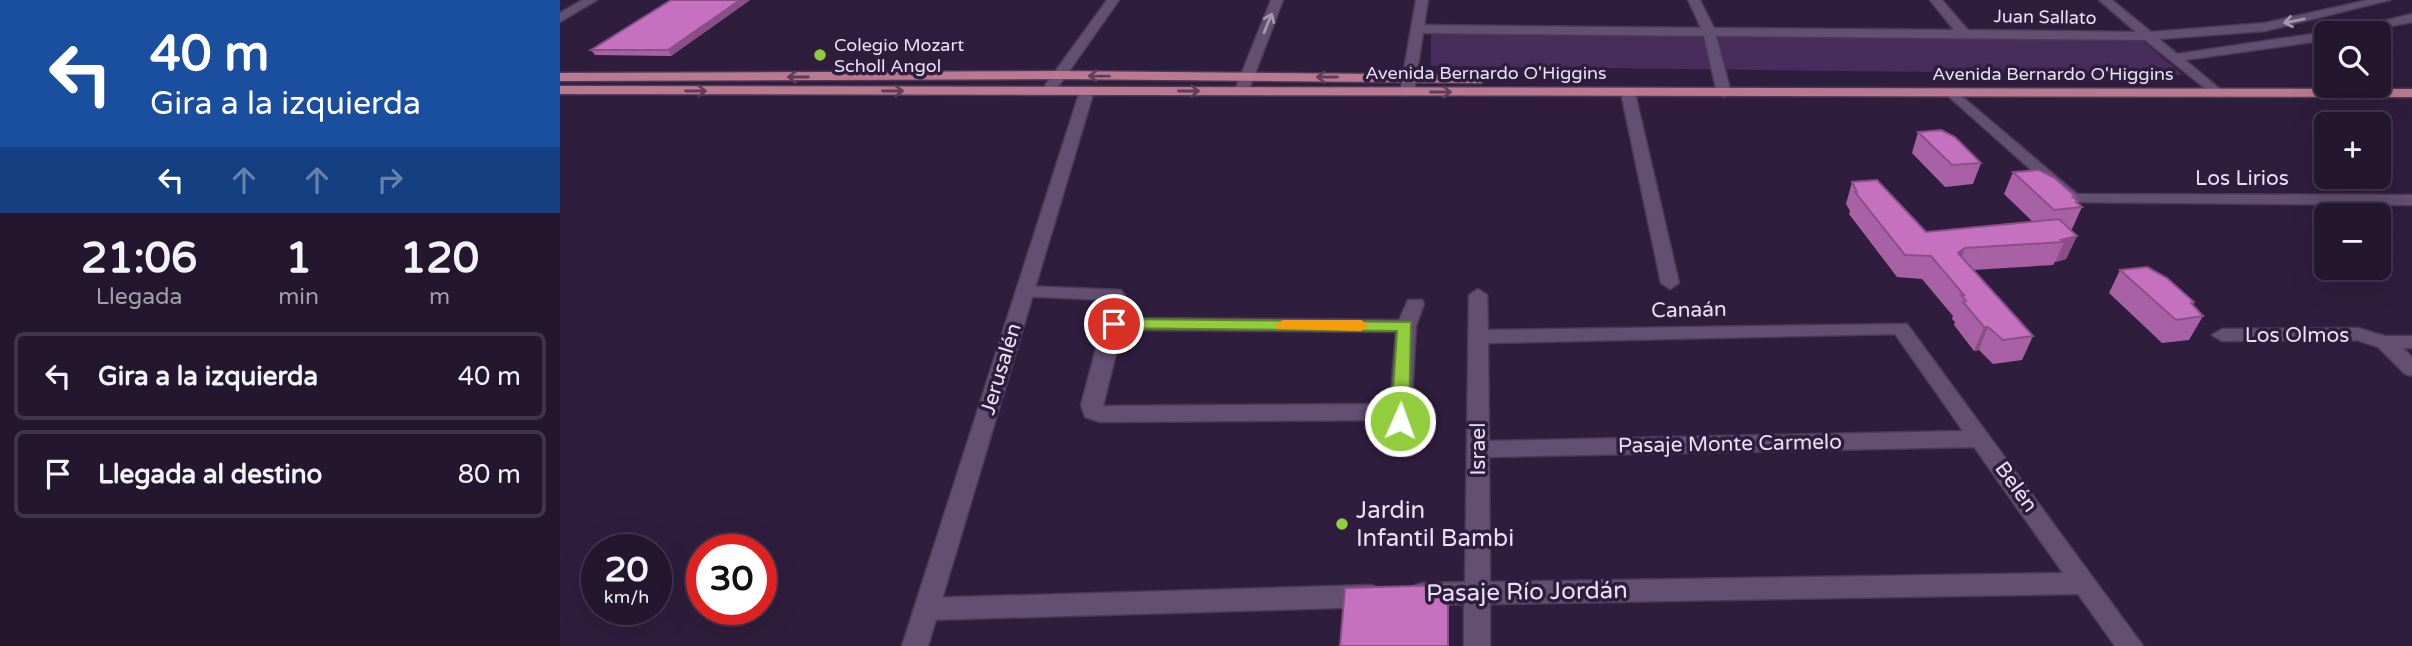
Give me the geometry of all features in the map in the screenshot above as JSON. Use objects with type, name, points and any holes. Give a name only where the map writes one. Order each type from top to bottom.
[{"type":"main road","name":"Avenida Bernardo O'Higgins","points":[[560,77],[1246,77],[1628,93],[1723,88],[2314,83]]},
{"type":"main road","points":[[560,88],[635,84],[678,77]]},
{"type":"main road","points":[[2391,83],[2412,83]]},
{"type":"main road","name":"Avenida Bernardo O'Higgins","points":[[560,88],[1241,92],[1408,85],[1953,93],[2412,93]]},
{"type":"street","points":[[560,18],[591,0]]},
{"type":"street","points":[[1048,91],[1113,0]]},
{"type":"street","points":[[1241,92],[1277,0]]},
{"type":"street","points":[[1408,85],[1422,0]]},
{"type":"street","points":[[1694,0],[1709,31],[1723,88]]},
{"type":"street","points":[[1936,0],[1964,34]]},
{"type":"street","points":[[2105,0],[2216,93]]},
{"type":"street","name":"Juan Sallato","points":[[1417,29],[2146,36],[2265,27],[2380,1],[2412,17]]},
{"type":"street","name":"Juan Sallato","points":[[2391,22],[2412,17]]},
{"type":"street","points":[[2174,58],[2314,38]]},
{"type":"street","name":"Jerusalén","points":[[915,646],[1087,91]]},
{"type":"street","points":[[1628,93],[1670,283]]},
{"type":"street","points":[[1953,93],[2073,199]]},
{"type":"street","name":"Los Lirios","points":[[2073,199],[2412,200]]},
{"type":"street","points":[[1025,292],[1114,294],[1118,299],[1092,405],[1093,412],[1399,412]]},
{"type":"street","name":"Israel","points":[[1477,646],[1478,295]]},
{"type":"street","points":[[1399,437],[1406,326],[1415,304]]},
{"type":"street","points":[[1114,324],[1406,326]]},
{"type":"street","name":"Canaán","points":[[1478,337],[1900,327]]},
{"type":"street","name":"Belén","points":[[1900,327],[2130,646]]},
{"type":"street","name":"Los Olmos","points":[[2222,335],[2358,334],[2385,342],[2412,342]]},
{"type":"street","points":[[2385,342],[2412,368]]},
{"type":"street","name":"Pasaje Monte Carmelo","points":[[1478,449],[1981,439]]},
{"type":"street","name":"Pasaje Río Jordán","points":[[927,609],[1476,593],[2085,583]]},
{"type":"shaded area","points":[[1431,33],[2142,40],[2183,75],[1431,66]]},
{"type":"building","points":[[671,0],[740,0],[668,50],[591,50]]},
{"type":"building","points":[[1941,130],[1955,137],[1981,163],[1952,165],[1918,132]]},
{"type":"building","points":[[2039,170],[2055,178],[2076,197],[2073,197],[2082,207],[2054,210],[2013,172]]},
{"type":"building","points":[[1877,180],[1926,232],[2059,219],[2077,236],[2061,240],[2064,242],[1965,248],[1958,253],[2033,336],[2003,340],[1988,327],[1984,327],[1963,302],[1966,301],[1961,295],[1964,295],[1931,256],[1905,255],[1855,192],[1852,182]]},
{"type":"building","points":[[2147,267],[2167,278],[2194,302],[2191,303],[2203,316],[2176,320],[2120,270]]},
{"type":"building","points":[[1448,585],[1448,646],[1340,646],[1345,588]]},
{"type":"slow traffic","points":[[1283,325],[1361,326]]},
{"type":"place","name":"Colegio Mozart Scholl Angol","points":[[820,55]]},
{"type":"place","name":"Jardin Infantil Bambi","points":[[1342,524]]},
{"type":"route","points":[[1114,324],[1406,326],[1400,421]]}]
